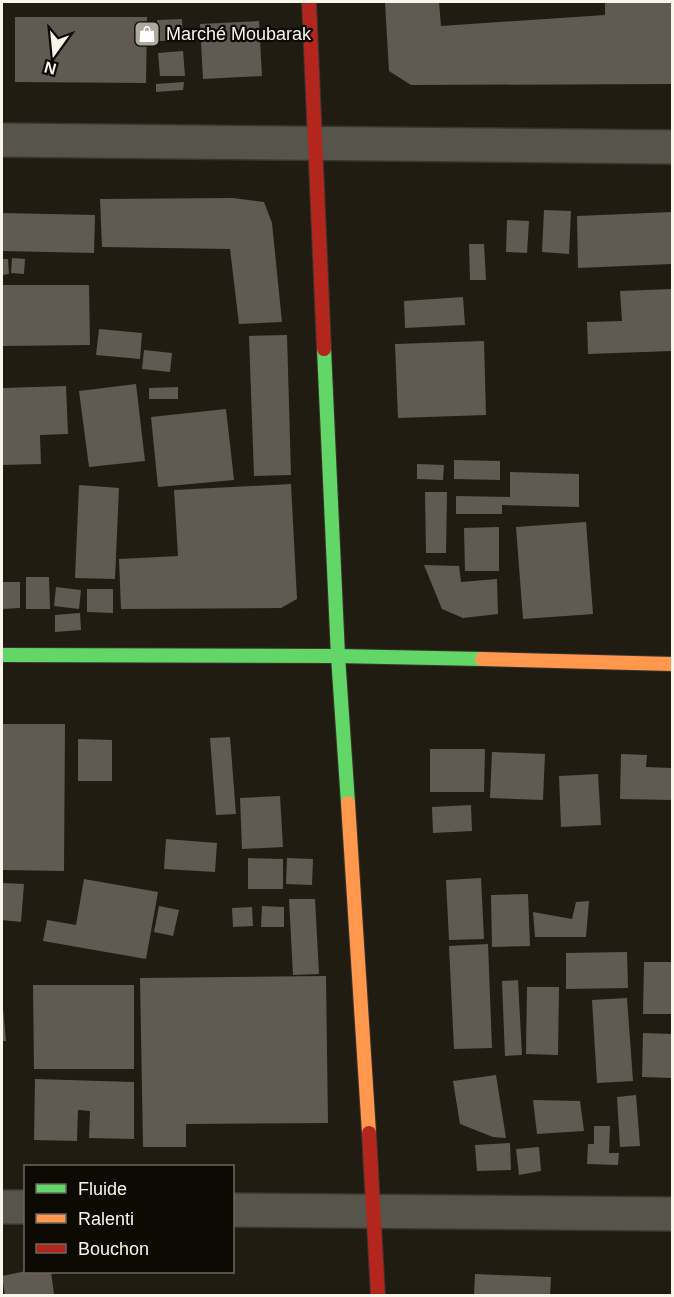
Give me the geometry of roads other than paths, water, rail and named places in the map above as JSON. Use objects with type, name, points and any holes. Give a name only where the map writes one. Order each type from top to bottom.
[{"type":"main road","points":[[309,2],[338,656],[378,1296]]},
{"type":"main road","points":[[2,655],[338,656],[672,664]]},
{"type":"street","points":[[2,140],[672,147]]},
{"type":"street","points":[[2,1207],[24,1207]]},
{"type":"street","points":[[234,1209],[672,1214]]},
{"type":"place","name":"Marché Moubarak","points":[[147,34]]}]
